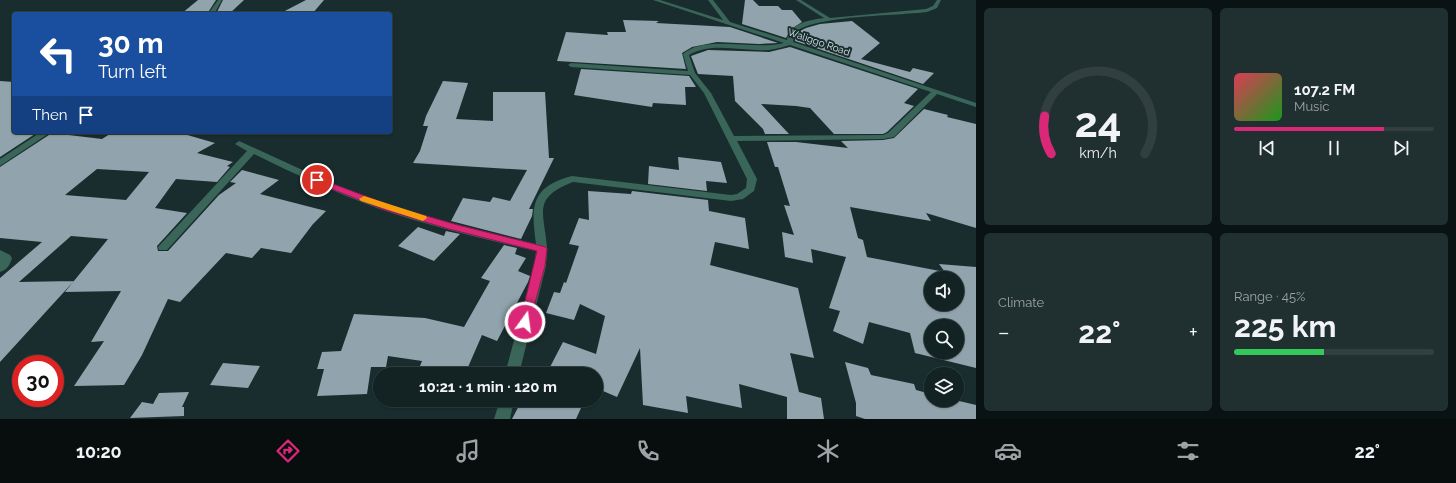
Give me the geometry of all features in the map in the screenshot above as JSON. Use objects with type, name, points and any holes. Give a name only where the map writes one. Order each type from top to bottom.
[{"type":"street","points":[[212,12],[220,0]]},
{"type":"street","name":"Waliggo Road","points":[[655,0],[976,105]]},
{"type":"street","points":[[710,0],[728,23]]},
{"type":"street","points":[[798,0],[829,19]]},
{"type":"street","points":[[514,367],[540,266],[542,249],[537,211],[539,200],[545,192],[556,184],[572,179],[731,198],[740,197],[751,189],[752,179],[707,93],[692,73],[686,54],[692,50],[731,45],[770,48],[790,43],[790,35],[794,30],[802,25],[829,19],[927,10],[935,7],[939,0]]},
{"type":"street","points":[[571,64],[692,73]]},
{"type":"street","points":[[732,139],[883,137],[891,135],[935,92]]},
{"type":"street","points":[[0,164],[44,134]]},
{"type":"street","points":[[239,144],[330,186],[388,208],[452,227],[542,249]]},
{"type":"street","points":[[163,247],[252,150]]},
{"type":"street","points":[[0,254],[6,258],[5,263],[0,268]]},
{"type":"street","points":[[502,419],[505,407]]},
{"type":"building","points":[[198,0],[216,0],[208,12],[183,12]]},
{"type":"building","points":[[223,0],[244,0],[231,12],[217,12]]},
{"type":"building","points":[[306,0],[324,0],[314,12],[283,12]]},
{"type":"building","points":[[745,0],[753,0],[759,6],[778,6],[782,10],[792,10],[802,22],[791,29],[786,38],[742,24]]},
{"type":"building","points":[[623,20],[659,21],[656,23],[730,27],[778,43],[759,44],[717,42],[692,47],[682,53],[686,69],[557,61],[566,32],[608,35],[607,32],[626,32]]},
{"type":"building","points":[[852,21],[880,43],[861,59],[910,72],[913,68],[934,73],[923,84],[795,41],[796,33],[806,28],[820,24]]},
{"type":"building","points":[[790,47],[918,89],[904,103],[914,106],[883,134],[834,134],[810,108],[761,104],[789,134],[765,134],[763,129],[735,101],[733,76],[698,74],[691,56],[708,50],[769,52]]},
{"type":"building","points":[[581,69],[689,76],[696,87],[685,87],[686,105],[653,103],[652,107],[574,95]]},
{"type":"building","points":[[0,81],[12,82],[12,134],[35,134],[0,157]]},
{"type":"building","points":[[443,81],[468,83],[456,119],[493,121],[493,92],[545,92],[549,158],[554,158],[529,209],[533,209],[532,216],[521,239],[451,221],[463,198],[490,202],[493,197],[510,201],[527,170],[413,163],[420,151],[428,126],[423,126],[426,116]]},
{"type":"building","points":[[924,109],[948,115],[947,117],[976,124],[976,228],[926,213],[931,221],[850,207],[858,238],[863,240],[867,257],[940,271],[924,271],[924,311],[964,311],[964,271],[944,271],[939,264],[976,267],[976,368],[939,359],[964,359],[964,319],[924,319],[924,355],[915,353],[910,333],[869,322],[863,344],[833,331],[840,311],[829,308],[846,257],[811,249],[813,263],[785,257],[782,232],[794,235],[784,205],[790,206],[778,167],[775,167],[767,142],[796,142],[848,148],[841,141],[883,140],[894,138]]},
{"type":"building","points":[[50,134],[102,139],[110,134],[184,134],[215,143],[197,153],[233,162],[227,166],[230,167],[217,182],[176,179],[155,208],[187,213],[157,246],[158,251],[168,251],[219,195],[236,183],[230,182],[242,170],[279,180],[260,194],[326,211],[313,224],[291,253],[261,248],[252,258],[226,253],[180,302],[168,299],[142,355],[124,385],[74,386],[104,341],[91,342],[121,291],[65,292],[73,282],[0,362],[0,278],[42,242],[0,238],[0,167]],"holes":[[[97,169],[149,172],[126,200],[65,195]],[[71,236],[108,239],[74,281],[19,282]]]},
{"type":"building","points":[[678,157],[721,162],[727,183],[706,181],[707,191],[648,184],[649,166],[679,170]]},
{"type":"building","points":[[588,191],[631,194],[632,191],[708,200],[709,211],[745,218],[749,249],[715,242],[710,265],[798,288],[814,358],[790,353],[799,392],[821,398],[824,419],[787,419],[787,397],[739,384],[742,408],[686,396],[688,413],[643,405],[640,348],[617,397],[603,391],[603,367],[550,367],[563,342],[596,354],[605,316],[580,304],[574,320],[546,313],[554,292],[560,293],[564,282],[566,283],[579,246],[569,244],[579,218],[589,220]]},
{"type":"building","points":[[418,227],[444,236],[446,231],[460,234],[434,261],[398,246]]},
{"type":"building","points":[[504,245],[517,248],[515,254],[526,258],[518,271],[530,276],[528,282],[497,341],[482,335],[468,367],[423,367],[420,366],[422,361],[388,356],[386,367],[371,367],[367,394],[317,396],[324,369],[317,369],[322,352],[341,351],[354,314],[425,318],[464,327],[490,281],[481,278]]},
{"type":"building","points":[[845,362],[868,368],[871,375],[914,384],[916,390],[924,392],[924,407],[964,407],[964,402],[976,405],[976,419],[865,419],[856,416],[856,403]]},
{"type":"building","points":[[223,363],[260,366],[248,388],[210,385]]},
{"type":"building","points":[[189,392],[182,407],[184,407],[184,416],[130,418],[142,402],[153,404],[159,393]]},
{"type":"building","points":[[518,407],[581,408],[576,419],[512,419]]},
{"type":"slow traffic","points":[[364,199],[388,208],[423,218]]},
{"type":"route","points":[[317,180],[388,208],[452,227],[542,249],[540,266],[525,322]]}]
